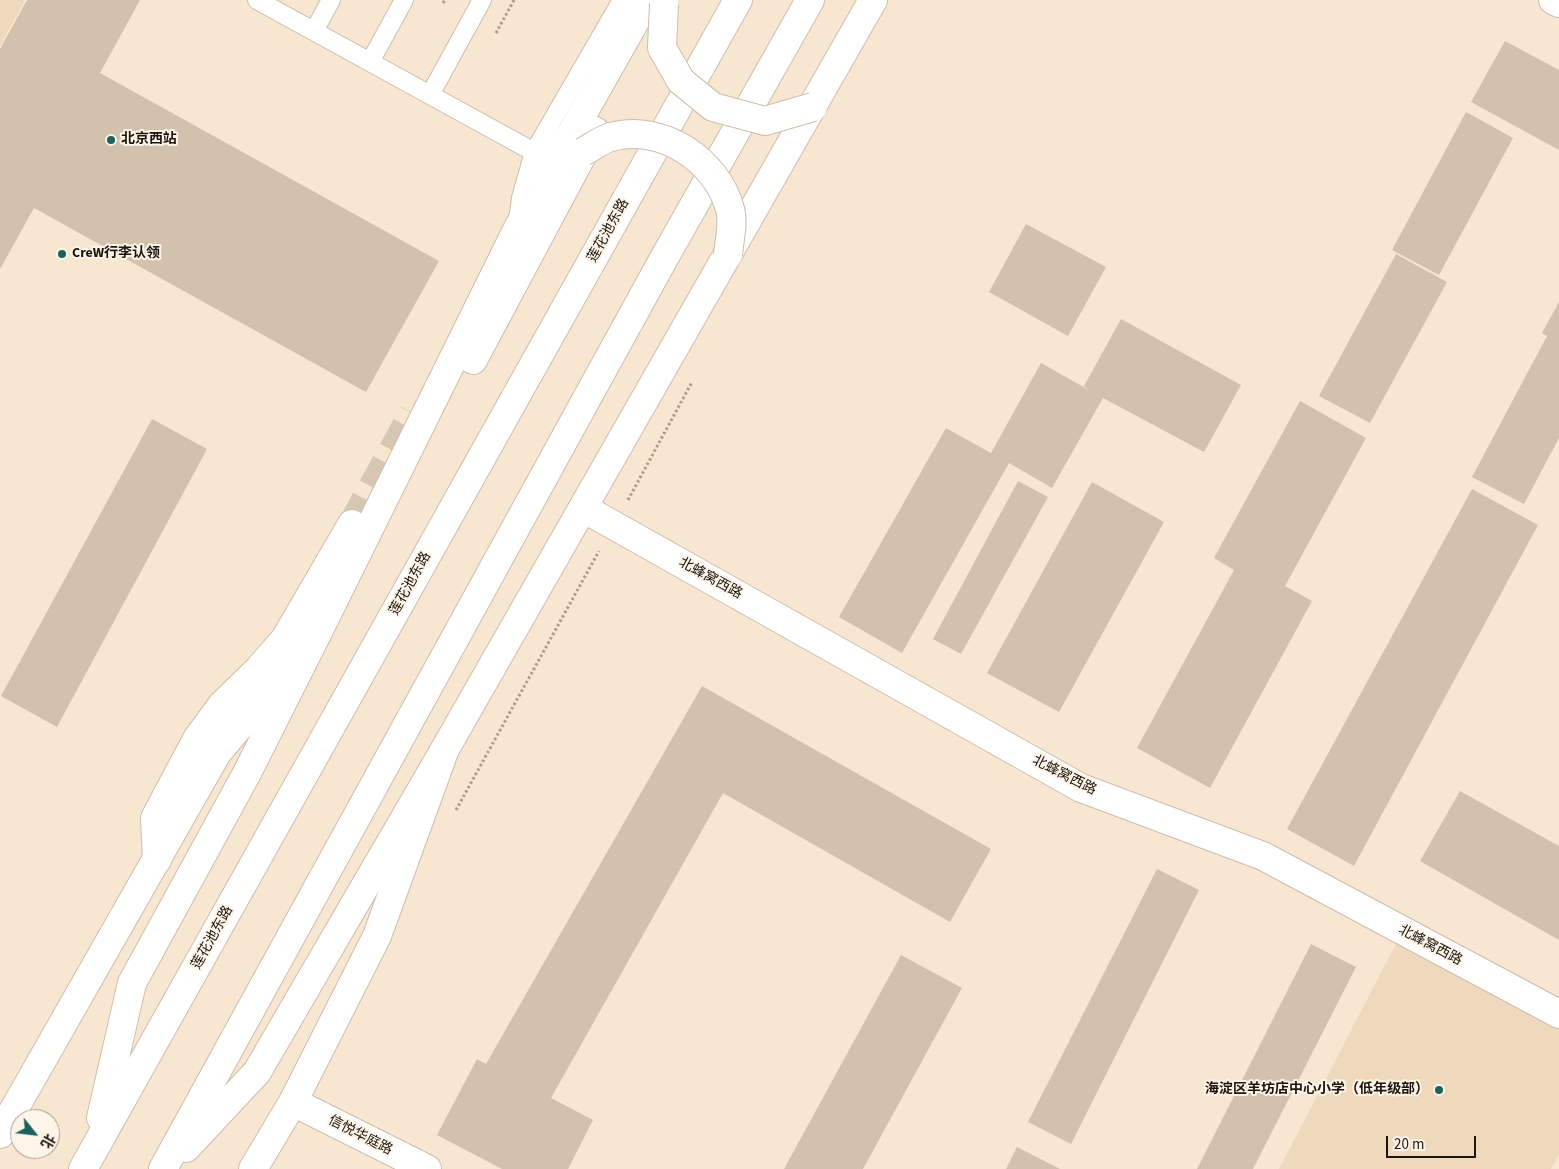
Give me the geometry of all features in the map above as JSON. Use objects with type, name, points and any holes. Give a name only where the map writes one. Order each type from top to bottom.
[{"type":"main road","name":"莲花池东路","points":[[89,1159],[738,0]]},
{"type":"main road","points":[[165,1169],[663,260],[810,0]]},
{"type":"main road","points":[[165,1169],[257,1072],[445,749],[873,0]]},
{"type":"main road","points":[[1553,0],[1559,3]]},
{"type":"main road","points":[[659,1],[662,48],[681,80],[714,107],[764,121],[813,107]]},
{"type":"main road","points":[[388,490],[414,471],[579,141],[659,1]]},
{"type":"main road","points":[[89,1159],[132,982],[247,773],[518,228],[579,141],[639,134],[670,142],[690,152],[716,179],[731,210],[728,256]]},
{"type":"main road","name":"北蜂窝西路","points":[[582,508],[1082,788],[1263,856],[1559,1014]]},
{"type":"main road","points":[[156,860],[155,818],[196,739],[222,705],[258,670],[285,639],[352,524]]},
{"type":"main road","points":[[0,1134],[217,753],[317,634]]},
{"type":"main road","points":[[253,1169],[294,1102],[377,936],[445,749]]},
{"type":"main road","name":"信悦华庭路","points":[[294,1102],[427,1169]]},
{"type":"lane","points":[[314,31],[331,0]]},
{"type":"lane","points":[[370,62],[404,0]]},
{"type":"lane","points":[[430,95],[482,0]]},
{"type":"lane","points":[[518,228],[521,198],[534,152],[622,0]]},
{"type":"lane","points":[[261,1],[534,152],[579,141]]},
{"type":"path","points":[[496,33],[514,0]]},
{"type":"path","points":[[455,811],[692,382]]},
{"type":"shaded area","points":[[0,0],[25,0],[0,46]]},
{"type":"shaded area","name":"海淀区羊坊店中心小学（低年级部）","points":[[1397,942],[1559,1026],[1559,1154],[1551,1169],[1279,1169]]},
{"type":"building","name":"北京西站","points":[[27,0],[140,0],[100,73],[439,261],[366,392],[34,208],[0,269],[0,49]]},
{"type":"building","points":[[1505,41],[1559,70],[1559,150],[1471,102]]},
{"type":"building","points":[[1466,112],[1513,138],[1439,275],[1392,250]]},
{"type":"building","points":[[1026,224],[1106,267],[1068,336],[989,292]]},
{"type":"building","points":[[1396,254],[1447,282],[1370,423],[1319,396]]},
{"type":"building","points":[[1559,302],[1559,438],[1524,504],[1472,477],[1547,336],[1542,333]]},
{"type":"building","points":[[1121,319],[1241,385],[1204,452],[1103,398],[1052,488],[1009,463],[902,653],[839,617],[946,428],[991,453],[1041,363],[1089,390],[1084,386]]},
{"type":"building","points":[[1300,401],[1366,438],[1285,586],[1312,601],[1210,788],[1137,748],[1234,570],[1214,558]]},
{"type":"building","points":[[152,419],[207,449],[57,727],[1,696]]},
{"type":"building","points":[[1018,481],[1048,497],[961,654],[933,639]]},
{"type":"building","points":[[1092,482],[1164,522],[1059,712],[987,673]]},
{"type":"building","points":[[1472,489],[1538,525],[1354,866],[1287,829]]},
{"type":"building","points":[[702,686],[991,849],[950,922],[723,793],[551,1098],[593,1120],[568,1169],[502,1169],[437,1135],[477,1059],[486,1064]]},
{"type":"building","points":[[1460,791],[1559,846],[1559,940],[1420,861]]},
{"type":"building","points":[[1157,869],[1199,890],[1071,1144],[1028,1122]]},
{"type":"building","points":[[1311,944],[1356,967],[1253,1169],[1197,1169]]},
{"type":"building","points":[[901,955],[962,988],[863,1169],[784,1169]]},
{"type":"building","points":[[1017,1147],[1060,1169],[1006,1169]]},
{"type":"tunnel","points":[[352,524],[413,413]]},
{"type":"place","name":"北京西站","points":[[111,140]]},
{"type":"place","name":"CreW行李认领","points":[[62,254]]},
{"type":"place","name":"海淀区羊坊店中心小学（低年级部）","points":[[1439,1090]]}]
